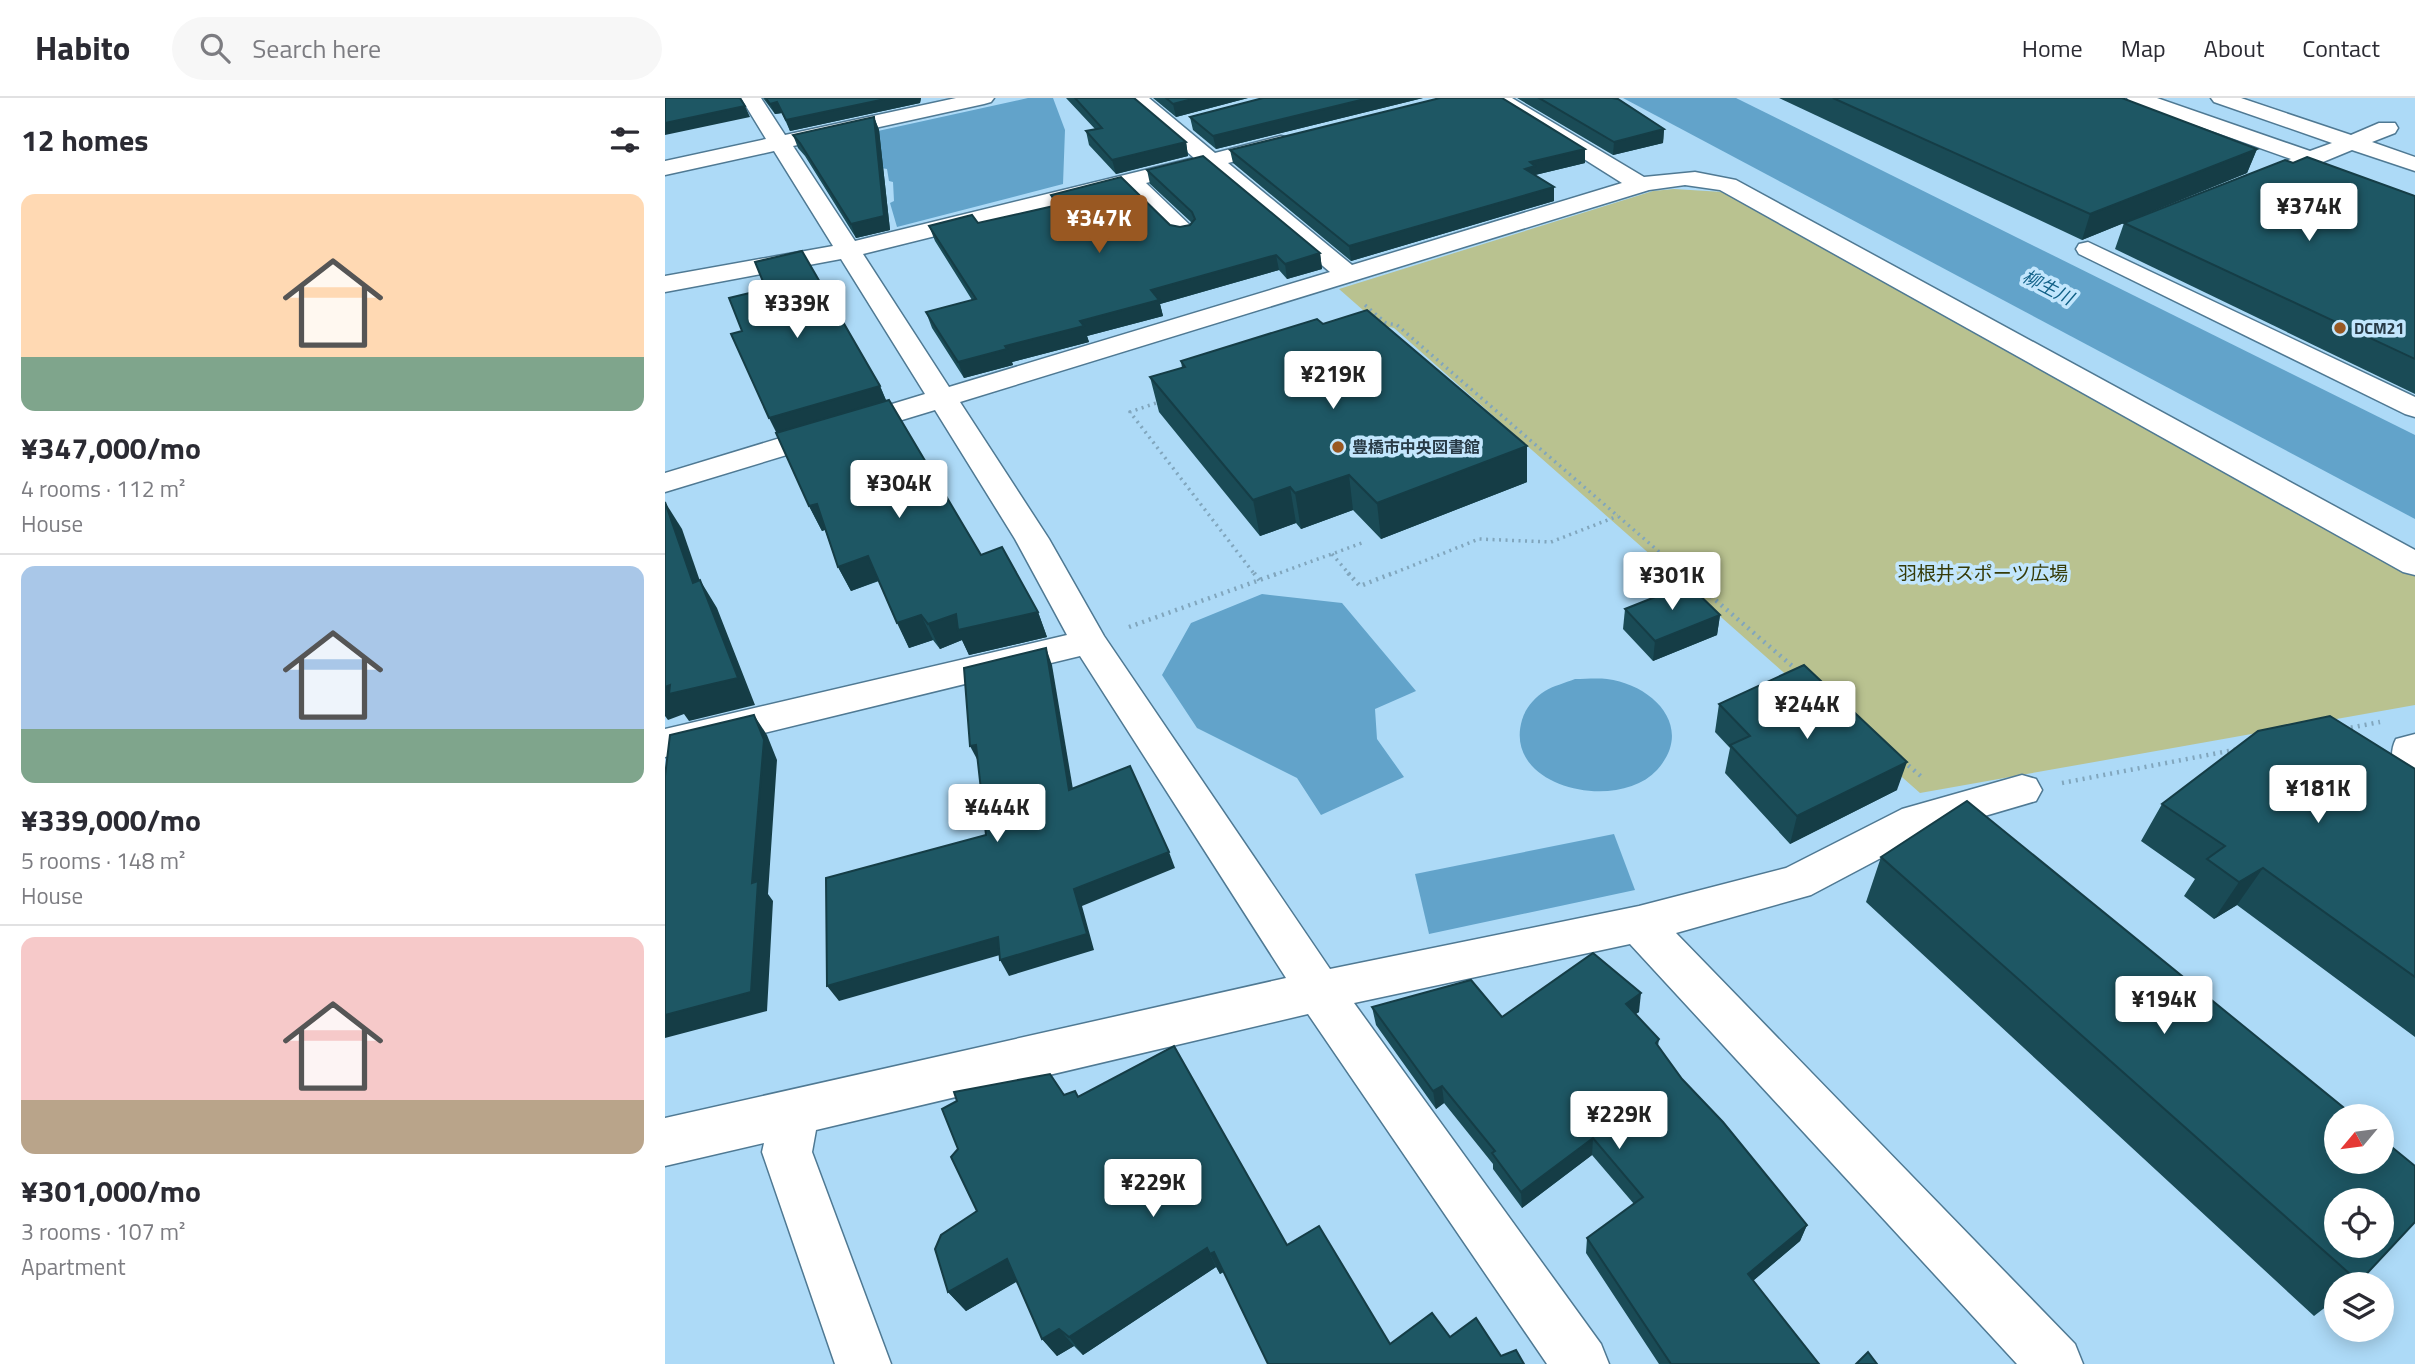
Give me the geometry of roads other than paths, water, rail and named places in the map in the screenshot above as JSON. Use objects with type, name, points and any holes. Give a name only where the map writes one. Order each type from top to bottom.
[{"type":"street","points":[[751,98],[1032,539],[1089,642],[1319,991],[1581,1364]]},
{"type":"street","points":[[665,168],[984,98]]},
{"type":"street","points":[[1136,98],[1352,286]]},
{"type":"street","points":[[1497,98],[1641,185]]},
{"type":"street","points":[[2137,98],[2311,159]]},
{"type":"street","points":[[2221,98],[2415,164]]},
{"type":"street","points":[[2238,188],[2350,142],[2396,131],[2361,120]]},
{"type":"street","points":[[1171,127],[1196,121]]},
{"type":"street","points":[[665,285],[850,250],[1302,138]]},
{"type":"street","points":[[2288,168],[2325,182]]},
{"type":"street","points":[[665,483],[941,398],[1352,286],[1641,185],[1681,178],[1728,185],[2415,565]]},
{"type":"street","points":[[1130,181],[1184,233]]},
{"type":"street","points":[[2113,239],[2088,249],[2415,408]]},
{"type":"street","points":[[665,743],[1089,642]]},
{"type":"street","points":[[2415,748],[2410,749],[2415,775]]},
{"type":"street","points":[[665,1142],[1319,991],[1639,924],[1796,883],[1917,820],[2022,790]]},
{"type":"street","points":[[1639,924],[2055,1364]]},
{"type":"street","points":[[795,1113],[787,1153],[863,1364]]},
{"type":"water","points":[[1028,98],[1053,98],[1065,130],[1063,184],[897,227],[890,203],[894,201],[893,182],[889,181],[887,169],[869,166],[855,136]]},
{"type":"water","name":"柳生川","points":[[1623,98],[1736,98],[2415,435],[2415,519]]},
{"type":"water","points":[[1262,594],[1342,603],[1416,691],[1375,709],[1377,739],[1404,777],[1321,815],[1297,778],[1197,728],[1162,675],[1191,623]]},
{"type":"water","points":[[1575,679],[1607,679],[1624,683],[1653,699],[1664,711],[1670,724],[1672,739],[1668,754],[1657,770],[1639,783],[1617,790],[1592,791],[1567,787],[1546,777],[1529,763],[1520,743],[1525,712],[1545,691]]},
{"type":"water","points":[[1614,834],[1635,890],[1429,934],[1415,874]]},
{"type":"place","name":"DCM21","points":[[2340,328]]},
{"type":"place","name":"豊橋市中央図書館","points":[[1338,447]]},
{"type":"park label","name":"羽根井スポーツ広場","points":[[1983,572]]}]
